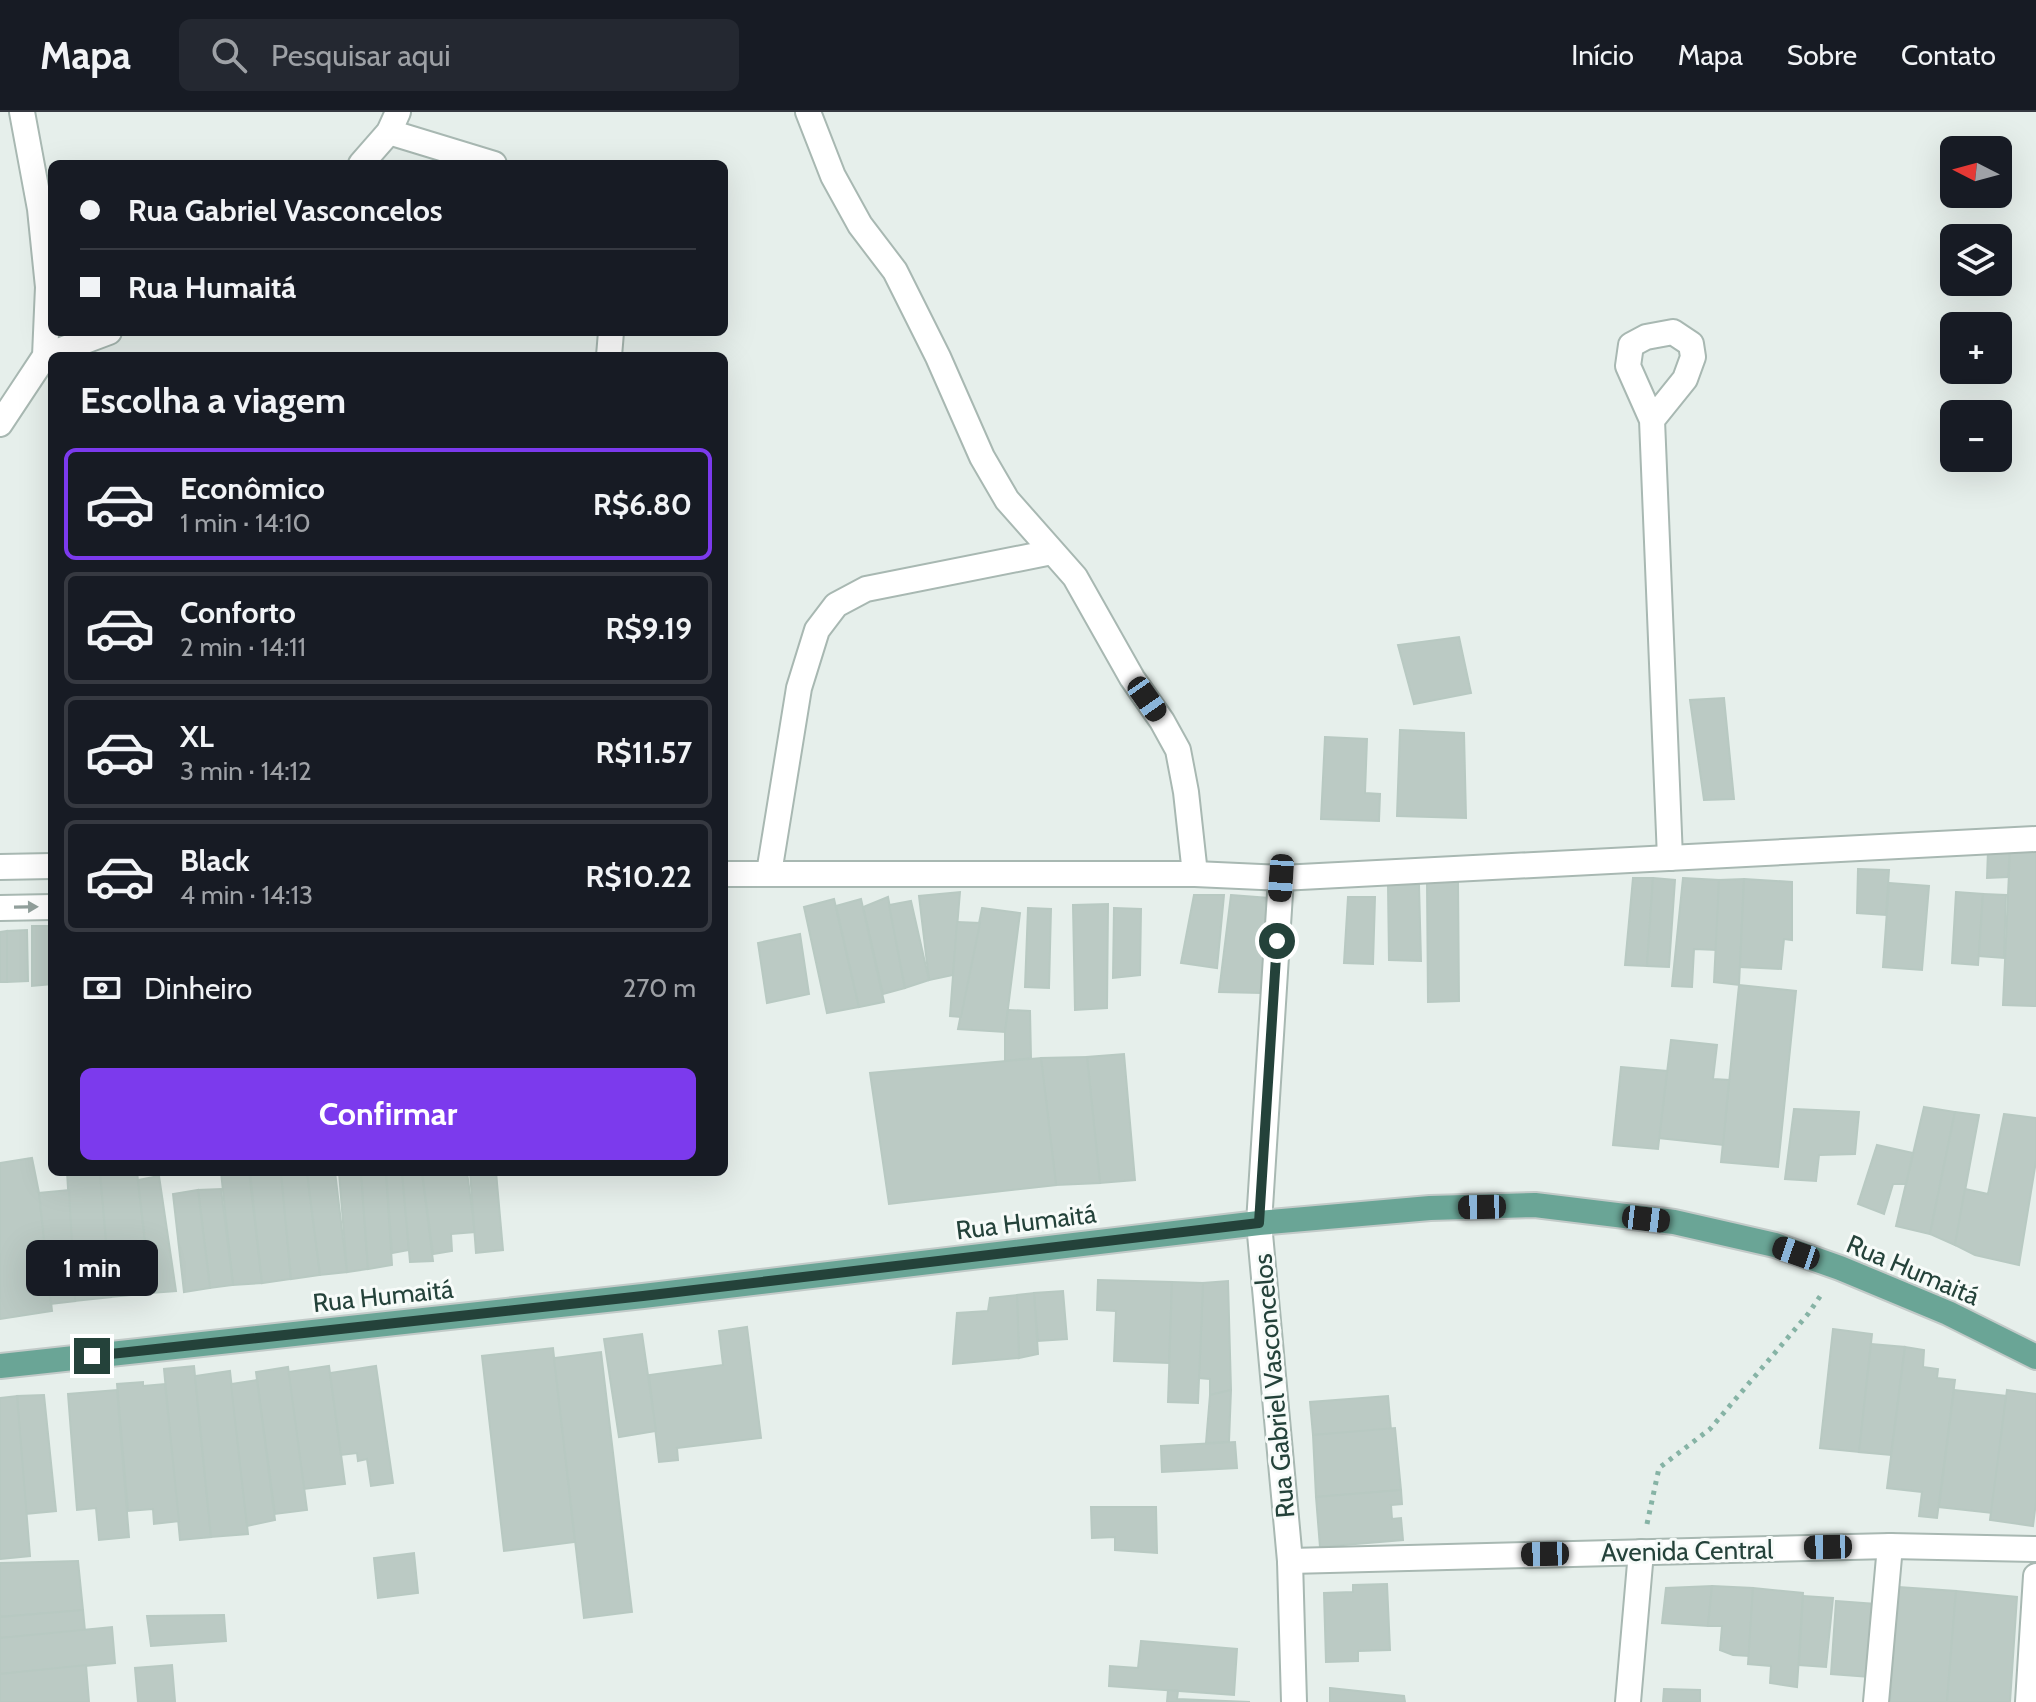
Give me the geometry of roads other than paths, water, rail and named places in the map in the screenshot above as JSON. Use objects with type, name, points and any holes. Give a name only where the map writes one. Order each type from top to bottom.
[{"type":"main road","name":"Rua Humaitá","points":[[0,1366],[643,1296],[1259,1223],[1430,1208],[1535,1205],[1674,1222],[1775,1245],[1948,1313],[2036,1357]]},
{"type":"street","points":[[0,424],[45,356],[48,287],[40,209],[22,112]]},
{"type":"street","points":[[808,112],[833,176],[860,225],[895,271],[938,357],[982,457],[1007,500],[1075,577],[1132,678],[1178,750],[1195,874]]},
{"type":"street","points":[[364,160],[394,122],[484,160]]},
{"type":"street","points":[[56,352],[98,336]]},
{"type":"street","points":[[1652,420],[1670,858]]},
{"type":"street","points":[[769,873],[799,688],[817,630],[836,605],[866,589],[1052,552]]},
{"type":"street","points":[[728,874],[1195,874],[1281,878],[2036,839]]},
{"type":"street","points":[[0,867],[48,866]]},
{"type":"street","name":"Rua Gabriel Vasconcelos","points":[[1281,878],[1259,1223],[1290,1561],[1294,1702]]},
{"type":"street","points":[[0,908],[48,907]]},
{"type":"street","points":[[1876,1702],[1890,1546]]},
{"type":"street","name":"Avenida Central","points":[[1290,1561],[1890,1546],[2036,1549]]},
{"type":"street","points":[[1628,1702],[1641,1552]]},
{"type":"street","points":[[2028,1702],[2036,1576]]}]
